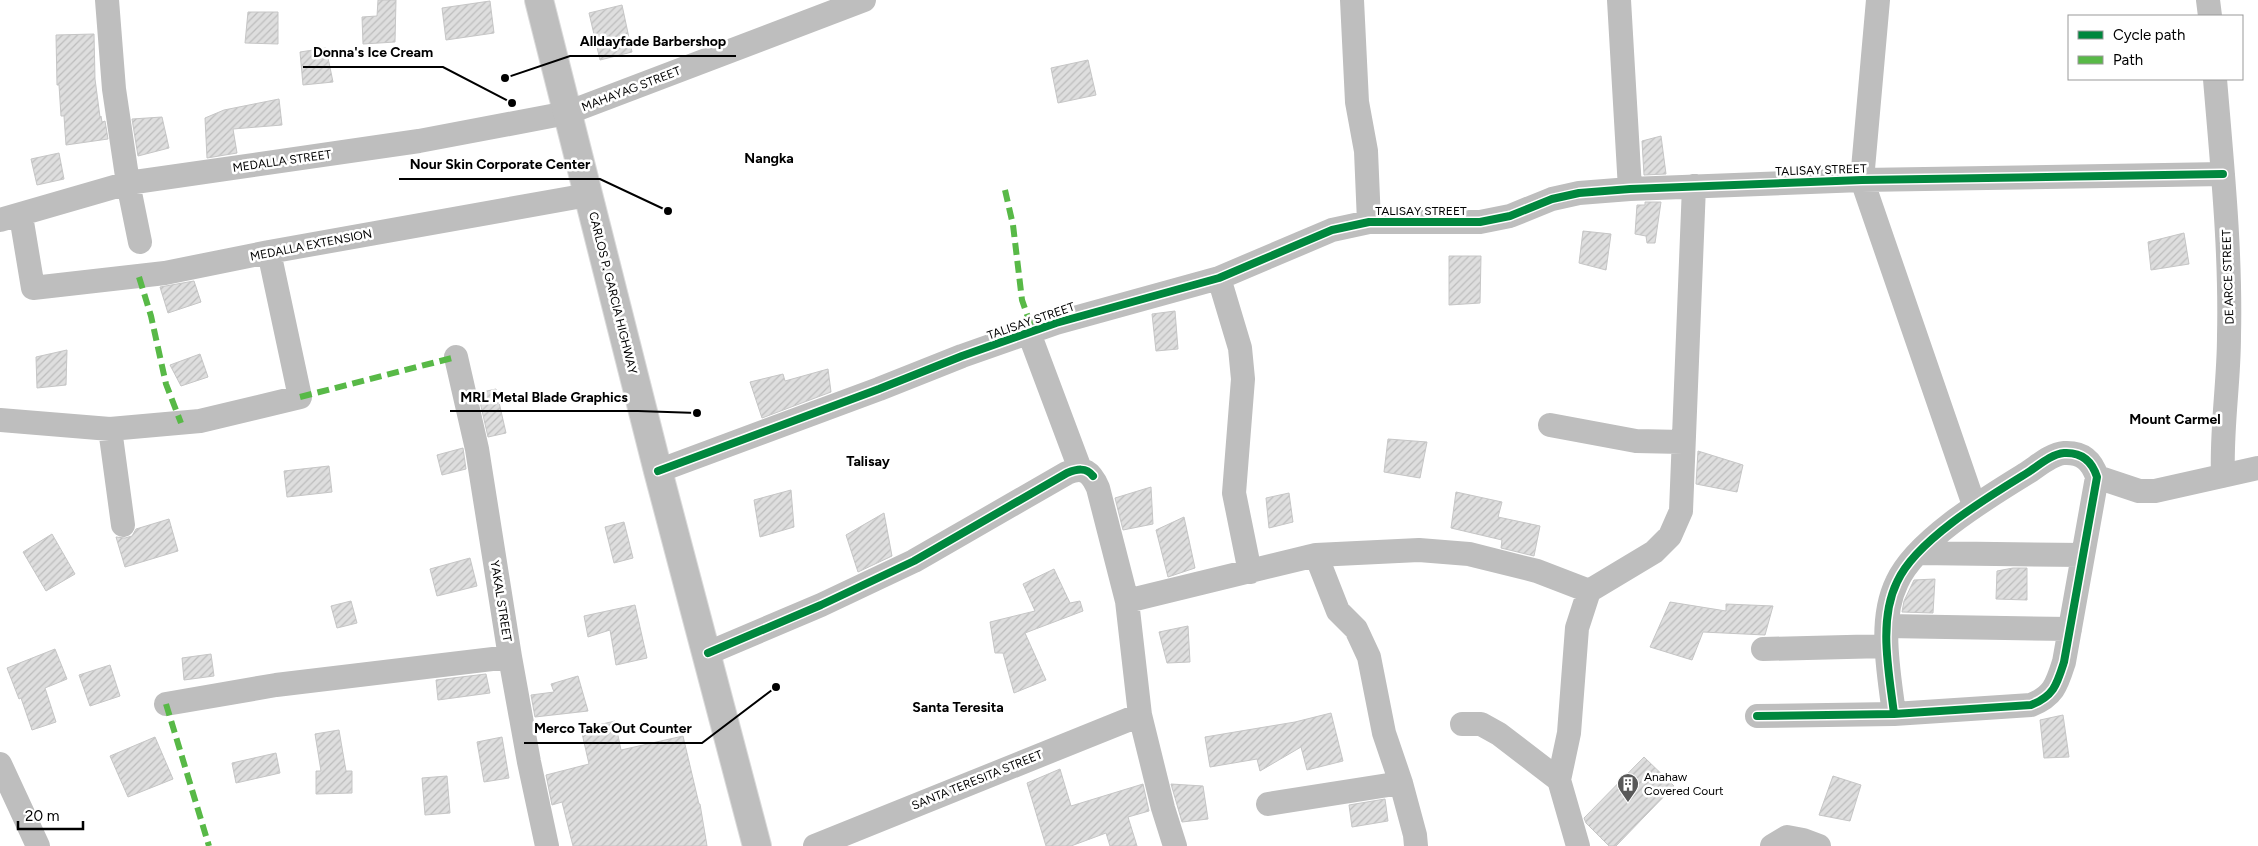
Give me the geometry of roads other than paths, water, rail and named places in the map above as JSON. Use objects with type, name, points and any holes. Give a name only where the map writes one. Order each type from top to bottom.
[{"type":"highway","name":"CARLOS P. GARCIA HIGHWAY","points":[[539,0],[658,471],[708,653],[757,846]]},
{"type":"street","points":[[107,0],[114,89],[128,183],[140,242]]},
{"type":"street","name":"MAHAYAG STREET","points":[[567,113],[809,9],[864,0]]},
{"type":"street","points":[[1352,0],[1357,102],[1366,151],[1369,222]]},
{"type":"street","points":[[1619,0],[1630,189]]},
{"type":"street","points":[[1878,0],[1862,180],[1974,505]]},
{"type":"street","points":[[2208,0],[2210,15]]},
{"type":"street","name":"DE ARCE STREET","points":[[2215,80],[2223,174],[2230,309],[2222,450],[2223,476]]},
{"type":"street","name":"MEDALLA STREET","points":[[11,218],[128,183],[419,141],[567,113]]},
{"type":"street","name":"TALISAY STREET","points":[[658,471],[962,356],[1066,320],[1219,278],[1332,230],[1369,222],[1480,222],[1510,216],[1552,199],[1579,192],[1630,189],[1862,180],[2223,174]]},
{"type":"street","points":[[1578,846],[1559,780],[1569,733],[1577,628],[1589,591],[1654,552],[1670,536],[1681,511],[1694,186]]},
{"type":"street","name":"MEDALLA EXTENSION","points":[[11,218],[33,288],[165,273],[269,252],[588,195]]},
{"type":"street","points":[[0,420],[110,429],[200,421],[300,397],[269,252]]},
{"type":"street","points":[[1219,278],[1240,348],[1242,364],[1243,379],[1234,493],[1250,572]]},
{"type":"street","points":[[1029,333],[1080,470]]},
{"type":"street","name":"YAKAL STREET","points":[[456,357],[476,449],[510,656],[529,762],[547,846]]},
{"type":"street","points":[[1550,425],[1636,441],[1683,442]]},
{"type":"street","points":[[110,429],[123,525]]},
{"type":"street","points":[[1757,716],[1894,714],[2031,705],[2044,700],[2052,693],[2058,681],[2070,629],[2098,477],[2094,466],[2085,458],[2074,453],[2055,455],[1974,505],[1918,553],[1907,565],[1894,587],[1887,636],[1894,714]]},
{"type":"street","points":[[2098,477],[2129,488],[2155,491],[2258,468]]},
{"type":"street","points":[[708,653],[821,605],[914,561],[1067,473],[1080,470],[1091,473],[1098,488],[1127,600],[1140,715],[1163,808],[1175,846]]},
{"type":"street","points":[[1127,600],[1316,555],[1419,550],[1469,554],[1537,571],[1589,591]]},
{"type":"street","points":[[1918,553],[2083,555]]},
{"type":"street","points":[[1316,555],[1338,611],[1356,629],[1369,657],[1384,733],[1401,783],[1415,835],[1416,846]]},
{"type":"street","points":[[1763,649],[1887,636],[2070,629]]},
{"type":"street","points":[[166,704],[276,685],[510,656]]},
{"type":"street","name":"SANTA TERESITA STREET","points":[[815,846],[1140,715]]},
{"type":"street","points":[[1462,724],[1481,724],[1499,734],[1559,780]]},
{"type":"street","points":[[0,764],[38,846]]},
{"type":"street","points":[[1268,804],[1401,783]]},
{"type":"street","points":[[1772,846],[1787,837],[1819,846]]},
{"type":"place","name":"Alldayfade Barbershop","points":[[505,78]]},
{"type":"place","name":"Donna's Ice Cream","points":[[512,103]]},
{"type":"place","name":"Nour Skin Corporate Center","points":[[668,211]]},
{"type":"place","name":"MRL Metal Blade Graphics","points":[[697,413]]},
{"type":"place","name":"Merco Take Out Counter","points":[[776,687]]},
{"type":"place","name":"Anahaw Covered Court","points":[[1628,803]]},
{"type":"district","name":"Nangka","points":[[769,158]]},
{"type":"district","name":"Mount Carmel","points":[[2175,419]]},
{"type":"district","name":"Talisay","points":[[868,461]]},
{"type":"district","name":"Santa Teresita","points":[[958,707]]}]
